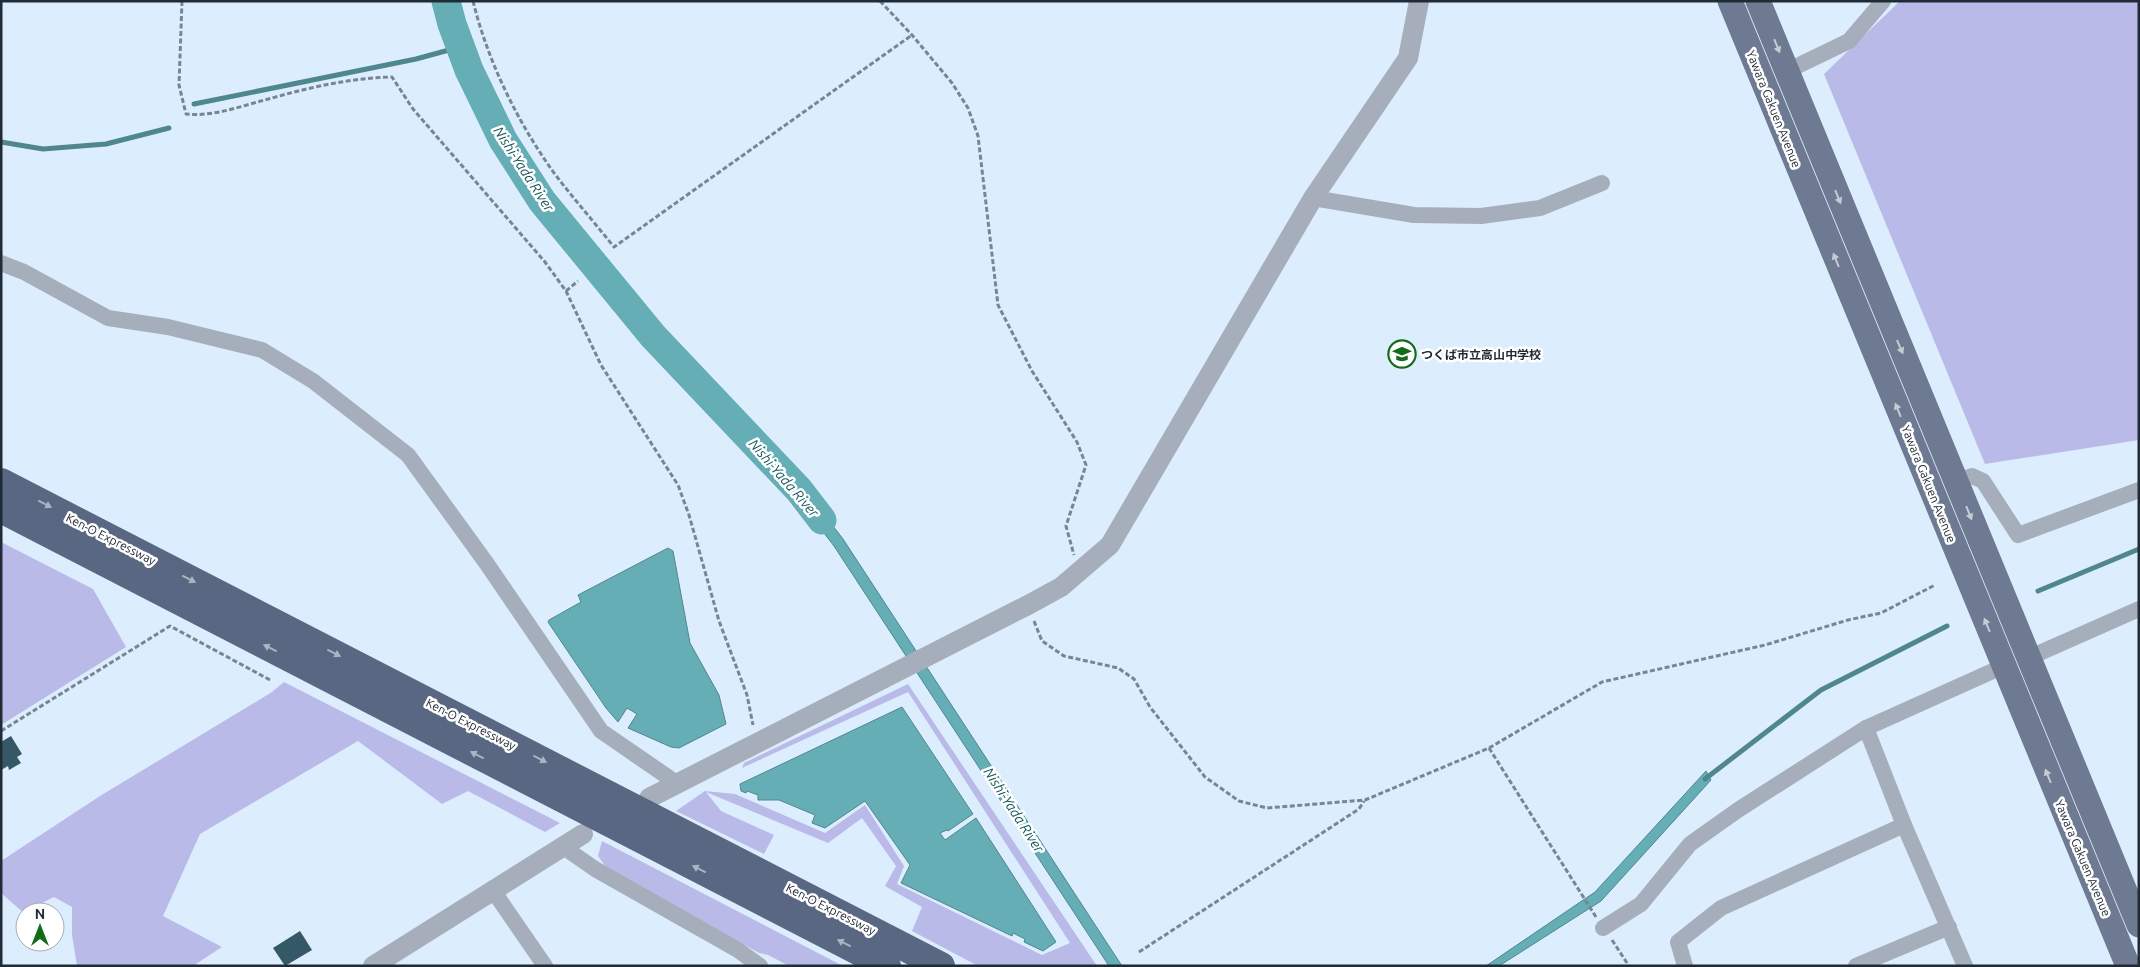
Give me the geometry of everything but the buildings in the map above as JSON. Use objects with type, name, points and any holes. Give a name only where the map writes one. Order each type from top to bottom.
[{"type":"highway","name":"Ken-O Expressway","points":[[1,482],[942,966]]},
{"type":"highway","name":"Ken-O Expressway","points":[[1,509],[887,966]]},
{"type":"main road","name":"Yawara Gakuen Avenue","points":[[1730,1],[2128,966]]},
{"type":"main road","name":"Yawara Gakuen Avenue","points":[[1758,1],[2139,926]]},
{"type":"street","points":[[649,798],[1061,587],[1110,545],[1312,198],[1408,58],[1419,1]]},
{"type":"street","points":[[1787,71],[1849,40],[1883,1]]},
{"type":"street","points":[[1312,198],[1414,215],[1481,216],[1540,208],[1602,183]]},
{"type":"street","points":[[1,264],[24,272],[108,318],[177,329],[262,350],[313,381],[408,455],[487,564],[601,731],[678,784]]},
{"type":"street","points":[[1956,482],[1972,476],[1983,481],[2018,535],[2139,490]]},
{"type":"street","points":[[2028,658],[2139,610]]},
{"type":"street","points":[[1603,928],[1641,904],[1690,844],[1738,810],[1866,728],[2004,666]]},
{"type":"street","points":[[1866,728],[1904,825],[1965,966]]},
{"type":"street","points":[[1685,966],[1678,942],[1720,908],[1904,825]]},
{"type":"street","points":[[373,966],[492,889],[583,834]]},
{"type":"street","points":[[562,846],[595,869],[738,950],[760,966]]},
{"type":"street","points":[[492,889],[546,966]]},
{"type":"street","points":[[1856,966],[1949,927]]},
{"type":"path","points":[[182,1],[179,85],[186,114],[203,116],[292,92],[365,77],[392,77],[413,109],[545,262],[566,291],[601,365],[678,485],[689,515],[719,621],[747,695],[757,742]]},
{"type":"path","points":[[472,1],[480,32],[505,91],[554,172],[614,247],[912,35]]},
{"type":"path","points":[[880,1],[912,35],[952,83],[968,108],[978,136],[998,305],[1032,371],[1077,442],[1086,466],[1066,526],[1079,572]]},
{"type":"path","points":[[566,291],[578,281]]},
{"type":"path","points":[[1028,605],[1042,642],[1064,656],[1118,668],[1134,680],[1150,707],[1205,777],[1239,801],[1267,808],[1364,800],[1489,748],[1602,682],[1765,645],[1848,620],[1881,613],[1935,585]]},
{"type":"path","points":[[1,731],[170,626],[272,681]]},
{"type":"path","points":[[1489,748],[1629,966]]},
{"type":"path","points":[[1139,952],[1359,809],[1364,800]]},
{"type":"shaded area","points":[[1900,1],[2139,1],[2139,440],[1985,464],[1824,74]]},
{"type":"shaded area","points":[[1,542],[93,589],[126,647],[1,725]]},
{"type":"shaded area","points":[[284,682],[560,823],[545,832],[468,791],[442,804],[358,741],[200,834],[163,916],[222,947],[193,966],[77,966],[72,935],[72,907],[54,897],[44,902],[15,902],[15,905],[1,893],[1,861],[100,796],[272,692]]},
{"type":"shaded area","points":[[908,684],[1097,966],[978,966],[912,931],[922,907],[885,886],[896,866],[862,818],[828,843],[706,792],[721,811],[774,835],[764,854],[676,811],[705,791],[735,794],[825,833],[865,805],[904,866],[897,884],[1042,955],[1070,943],[908,692],[742,768],[744,763]]},
{"type":"shaded area","points":[[602,841],[843,966],[789,966],[768,955],[759,953],[606,867],[598,856]]},
{"type":"water","points":[[803,487],[843,539],[1122,966],[1109,966],[834,546],[794,494]]},
{"type":"water","points":[[668,548],[673,551],[690,643],[719,695],[726,724],[679,748],[671,747],[628,728],[637,714],[627,708],[618,722],[606,708],[548,622],[581,602],[578,595]]},
{"type":"water","points":[[902,707],[973,814],[948,831],[940,833],[945,840],[976,818],[1056,942],[1043,951],[1024,942],[1025,939],[1013,933],[1012,936],[901,883],[910,865],[865,801],[825,828],[812,823],[815,815],[779,800],[758,800],[758,795],[741,791],[740,784]]},
{"type":"water","points":[[1706,771],[1711,780],[1601,901],[1499,966],[1486,966],[1595,892]]},
{"type":"waterway","name":"Nishi-Yada River","points":[[446,1],[452,24],[469,70],[503,140],[542,201],[653,336],[799,490],[822,520]]},
{"type":"waterway","points":[[194,104],[416,59],[460,47]]},
{"type":"waterway","points":[[1,142],[43,149],[106,144],[169,128]]},
{"type":"waterway","points":[[2038,591],[2139,549]]},
{"type":"waterway","points":[[1705,779],[1821,690],[1947,626]]},
{"type":"place","name":"つくば市立高山中学校","points":[[1402,354]]}]
